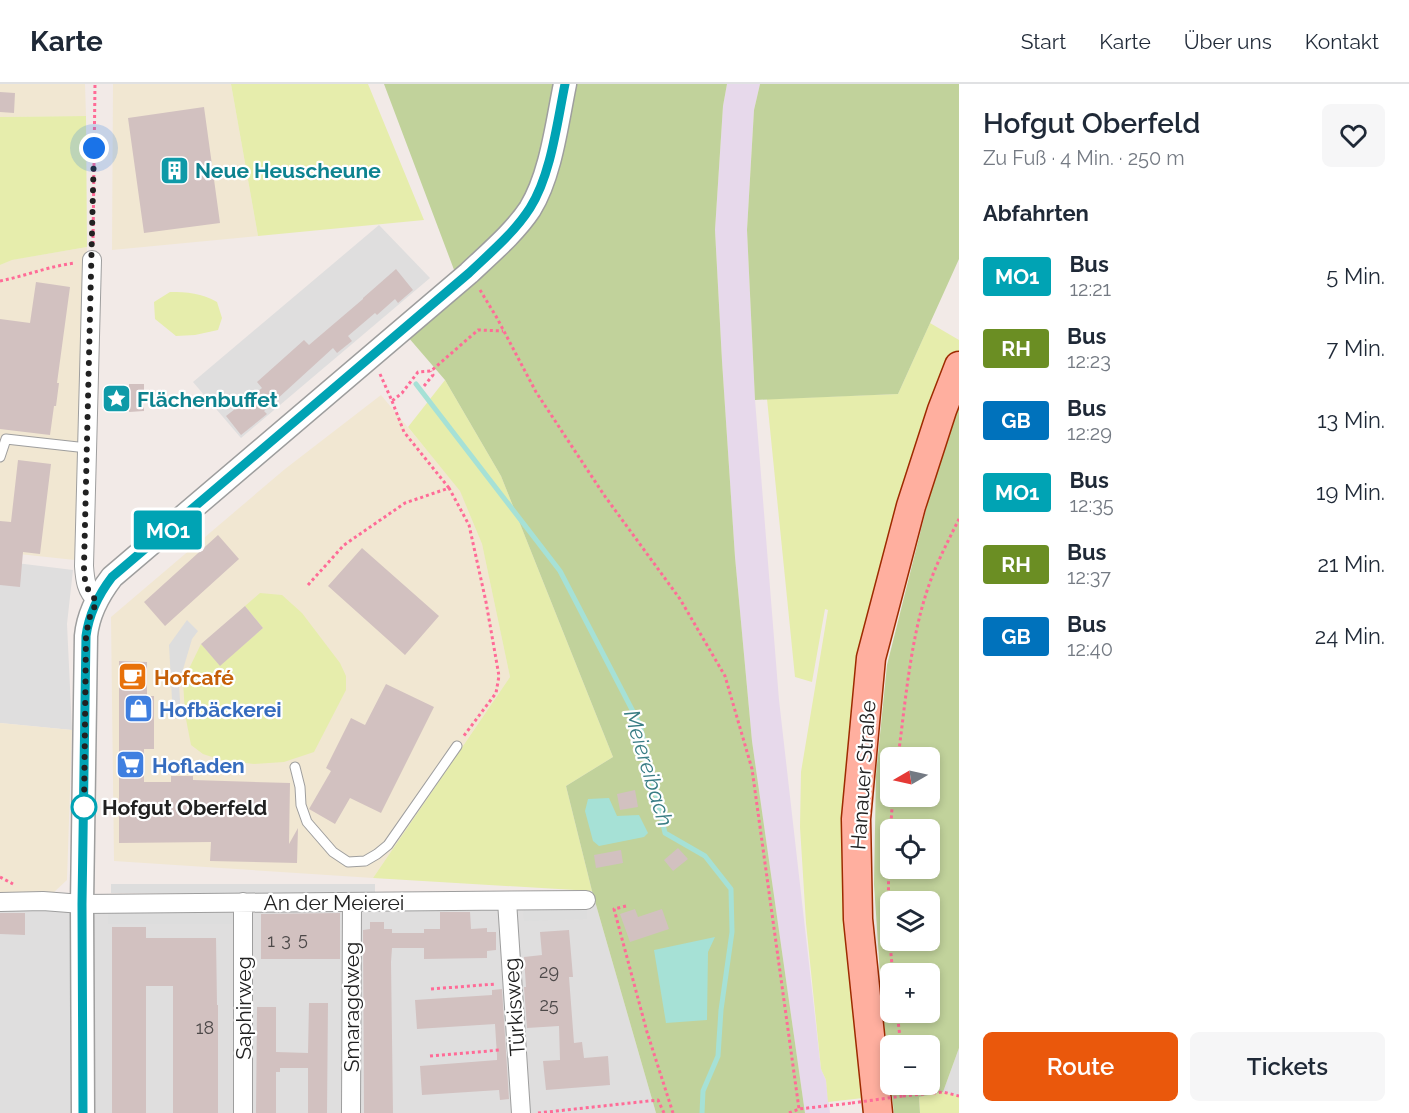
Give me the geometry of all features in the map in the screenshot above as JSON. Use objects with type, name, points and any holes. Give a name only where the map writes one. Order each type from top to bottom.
[{"type":"main road","points":[[920,478],[959,366]]},
{"type":"main road","points":[[920,478],[959,402]]},
{"type":"main road","name":"Hanauer Straße","points":[[878,1113],[858,919],[856,819],[871,658],[920,478]]},
{"type":"street","points":[[83,1113],[82,904],[86,636],[89,619],[97,601],[112,577],[469,273],[517,225],[538,193],[546,173],[565,84]]},
{"type":"street","points":[[92,261],[84,579],[88,591],[97,601]]},
{"type":"street","name":"An der Meierei","points":[[0,902],[44,901],[82,904],[586,900]]},
{"type":"street","name":"Türkisweg","points":[[507,901],[521,1113]]},
{"type":"street","name":"Saphirweg","points":[[243,902],[243,1113]]},
{"type":"street","name":"Smaragdweg","points":[[351,1113],[352,902]]},
{"type":"lane","points":[[0,458],[6,439],[87,448]]},
{"type":"lane","points":[[295,767],[300,787],[301,805],[308,822],[333,852],[348,862],[365,861],[388,845],[457,746]]},
{"type":"path","points":[[0,281],[19,278],[62,264],[92,261],[95,84]]},
{"type":"path","points":[[469,273],[497,318],[536,392],[604,495],[680,598],[725,676],[753,769],[799,1109]]},
{"type":"path","points":[[393,401],[418,372],[431,371],[478,330],[503,331]]},
{"type":"path","points":[[371,357],[393,401],[404,432],[449,488],[469,525],[499,676],[496,693],[457,746]]},
{"type":"path","points":[[424,386],[433,375],[431,371]]},
{"type":"path","points":[[308,585],[352,539],[405,503],[449,488]]},
{"type":"path","points":[[899,747],[920,616],[939,558],[959,519]]},
{"type":"path","points":[[892,807],[888,890],[892,963]]},
{"type":"path","points":[[626,906],[614,909],[647,1032],[673,1113]]},
{"type":"path","points":[[431,989],[513,982]]},
{"type":"path","points":[[430,1056],[517,1048]]},
{"type":"path","points":[[940,1092],[959,1096]]},
{"type":"path","points":[[789,1113],[799,1109],[912,1095]]},
{"type":"path","points":[[533,1113],[658,1100],[664,1113]]},
{"type":"path","points":[[581,1108],[581,1113]]},
{"type":"shaded area","points":[[0,84],[85,84],[86,116],[0,117]]},
{"type":"shaded area","points":[[113,84],[231,84],[258,236],[112,250]]},
{"type":"shaded area","points":[[727,84],[760,84],[754,110],[747,230],[755,400],[779,700],[821,1069],[826,1080],[830,1113],[805,1113],[752,741],[735,557],[715,230],[723,106]]},
{"type":"shaded area","points":[[379,225],[430,278],[241,438],[193,382]]},
{"type":"shaded area","points":[[87,247],[75,560],[0,552],[0,265],[11,260]]},
{"type":"shaded area","name":"Hofgut Oberfeld","points":[[381,395],[460,490],[482,544],[510,677],[373,878],[114,861],[111,617],[285,469]]},
{"type":"shaded area","points":[[0,561],[73,570],[67,624],[72,730],[0,723]]},
{"type":"shaded area","points":[[187,620],[198,631],[192,639],[179,683],[181,719],[173,718],[169,645]]},
{"type":"shaded area","points":[[0,723],[72,730],[67,880],[53,893],[0,895]]},
{"type":"shaded area","points":[[111,884],[375,884],[375,894],[111,893]]},
{"type":"shaded area","points":[[592,891],[656,1113],[0,1113],[0,910],[375,894]]},
{"type":"shaded area","points":[[587,907],[587,919],[524,921],[523,909]]},
{"type":"shaded area","points":[[108,913],[235,913],[235,924],[108,924]]},
{"type":"shaded area","points":[[959,1048],[959,1096],[943,1092]]},
{"type":"green space","points":[[231,84],[368,84],[424,220],[258,236]]},
{"type":"green space","points":[[384,84],[727,84],[723,106],[715,230],[735,557],[752,741],[805,1113],[656,1113],[592,891],[566,786],[613,757],[501,476],[445,380],[408,337],[462,291]]},
{"type":"green space","points":[[760,84],[959,84],[959,259],[898,394],[755,400],[747,230],[754,110]]},
{"type":"green space","points":[[86,116],[87,247],[12,260],[0,265],[0,117]]},
{"type":"green space","points":[[170,292],[194,294],[217,302],[222,318],[218,330],[176,336],[155,319],[154,302]]},
{"type":"green space","points":[[930,323],[959,340],[959,351],[910,480],[860,672],[863,1098],[828,1102],[826,1080],[821,1069],[806,923],[800,827],[801,772],[828,610],[825,609],[812,682],[795,677],[767,399],[898,394]]},
{"type":"green space","points":[[445,380],[501,476],[613,757],[566,786],[592,891],[373,878],[510,677],[482,544],[460,491],[408,427]]},
{"type":"green space","points":[[959,402],[959,1048],[943,1092],[940,1093],[940,1035],[885,1035],[884,1023],[940,1023],[940,963],[880,963],[880,974],[874,884],[876,775],[887,665],[928,502],[920,478]]},
{"type":"green space","points":[[260,593],[282,595],[302,613],[340,663],[346,676],[346,690],[314,752],[284,762],[254,764],[221,760],[203,754],[191,745],[185,714],[183,681],[201,644],[220,665],[263,628],[245,606]]},
{"type":"green space","points":[[940,1093],[959,1096],[959,1113],[920,1113],[919,1097],[940,1095]]},
{"type":"green space","points":[[892,1095],[929,1095],[919,1097],[920,1113],[894,1113]]},
{"type":"water","points":[[609,798],[617,816],[639,815],[648,833],[644,837],[599,846],[593,841],[585,811],[588,799]]},
{"type":"water","points":[[715,937],[708,952],[707,1020],[666,1023],[654,950]]},
{"type":"building","points":[[0,92],[15,93],[14,113],[0,112]]},
{"type":"building","name":"Neue Heuscheune","points":[[204,107],[220,223],[144,233],[128,118]]},
{"type":"building","points":[[396,269],[413,290],[398,303],[395,299],[377,315],[375,313],[348,336],[352,341],[337,353],[333,348],[264,411],[267,414],[241,435],[226,416],[262,388],[257,382],[304,340],[309,345]]},
{"type":"building","points":[[36,282],[70,287],[56,406],[54,406],[50,435],[0,429],[0,319],[30,323]]},
{"type":"building","points":[[129,384],[144,384],[144,411],[129,412]]},
{"type":"building","points":[[18,460],[51,464],[40,554],[23,552],[20,587],[0,585],[0,521],[11,522]]},
{"type":"building","points":[[218,535],[239,559],[165,626],[144,602]]},
{"type":"building","points":[[362,548],[439,616],[405,655],[328,586]]},
{"type":"building","points":[[245,606],[263,628],[220,666],[201,644]]},
{"type":"building","points":[[119,661],[147,662],[147,696],[154,696],[154,749],[144,749],[144,782],[171,782],[171,776],[193,776],[193,780],[290,783],[289,844],[298,828],[297,863],[210,861],[211,842],[119,843]]},
{"type":"building","points":[[386,684],[434,707],[381,813],[350,798],[335,824],[309,809],[331,771],[326,768],[351,718],[365,725]]},
{"type":"building","points":[[635,790],[638,807],[620,810],[617,794]]},
{"type":"building","points":[[678,848],[688,859],[673,871],[664,860]]},
{"type":"building","points":[[621,850],[623,863],[596,868],[594,855]]},
{"type":"building","points":[[635,909],[638,917],[662,909],[669,929],[630,942],[620,914]]},
{"type":"building","points":[[440,912],[470,912],[471,929],[487,928],[487,932],[496,932],[496,950],[487,951],[487,958],[424,959],[424,948],[392,948],[393,1113],[364,1113],[363,930],[370,929],[370,922],[384,922],[384,929],[392,929],[392,933],[424,933],[424,929],[440,929]]},
{"type":"building","points":[[0,913],[25,913],[25,935],[0,934]]},
{"type":"building","points":[[340,913],[340,959],[261,959],[261,914]]},
{"type":"building","points":[[112,927],[146,927],[146,938],[216,938],[218,1113],[173,1113],[173,986],[146,986],[146,1113],[112,1113]]},
{"type":"building","points":[[569,930],[573,977],[569,977],[574,1043],[582,1042],[584,1058],[608,1056],[610,1085],[546,1090],[543,1061],[560,1060],[559,1026],[527,1028],[524,957],[542,955],[540,932]]},
{"type":"building","points":[[502,989],[509,1099],[500,1100],[499,1090],[422,1095],[420,1066],[497,1060],[495,1024],[417,1029],[415,1000],[492,995],[492,990]]},
{"type":"building","points":[[309,1003],[328,1003],[327,1113],[308,1113],[308,1068],[280,1068],[280,1072],[276,1072],[276,1113],[256,1113],[257,1007],[276,1007],[276,1052],[308,1053]]},
{"type":"waterway","name":"Meiereibach","points":[[416,384],[560,571],[640,725],[665,833],[705,856],[731,889],[732,932],[721,1010],[718,1056],[703,1091],[702,1113]]},
{"type":"bus line","name":"MO1","points":[[83,1113],[82,904],[86,636],[89,619],[97,601],[112,577],[469,273],[517,225],[538,193],[546,173],[565,84]]},
{"type":"place","name":"Neue Heuscheune","points":[[174,170]]},
{"type":"place","name":"Flächenbuffet","points":[[116,399]]},
{"type":"place","name":"Hofcafé","points":[[133,677]]},
{"type":"place","name":"Hofbäckerei","points":[[138,709]]},
{"type":"place","name":"Hofladen","points":[[131,765]]},
{"type":"place","name":"Hofgut Oberfeld","points":[[84,807]]},
{"type":"route","points":[[84,807],[84,809],[86,636],[89,619],[97,601],[88,591],[84,579],[94,148]]}]
